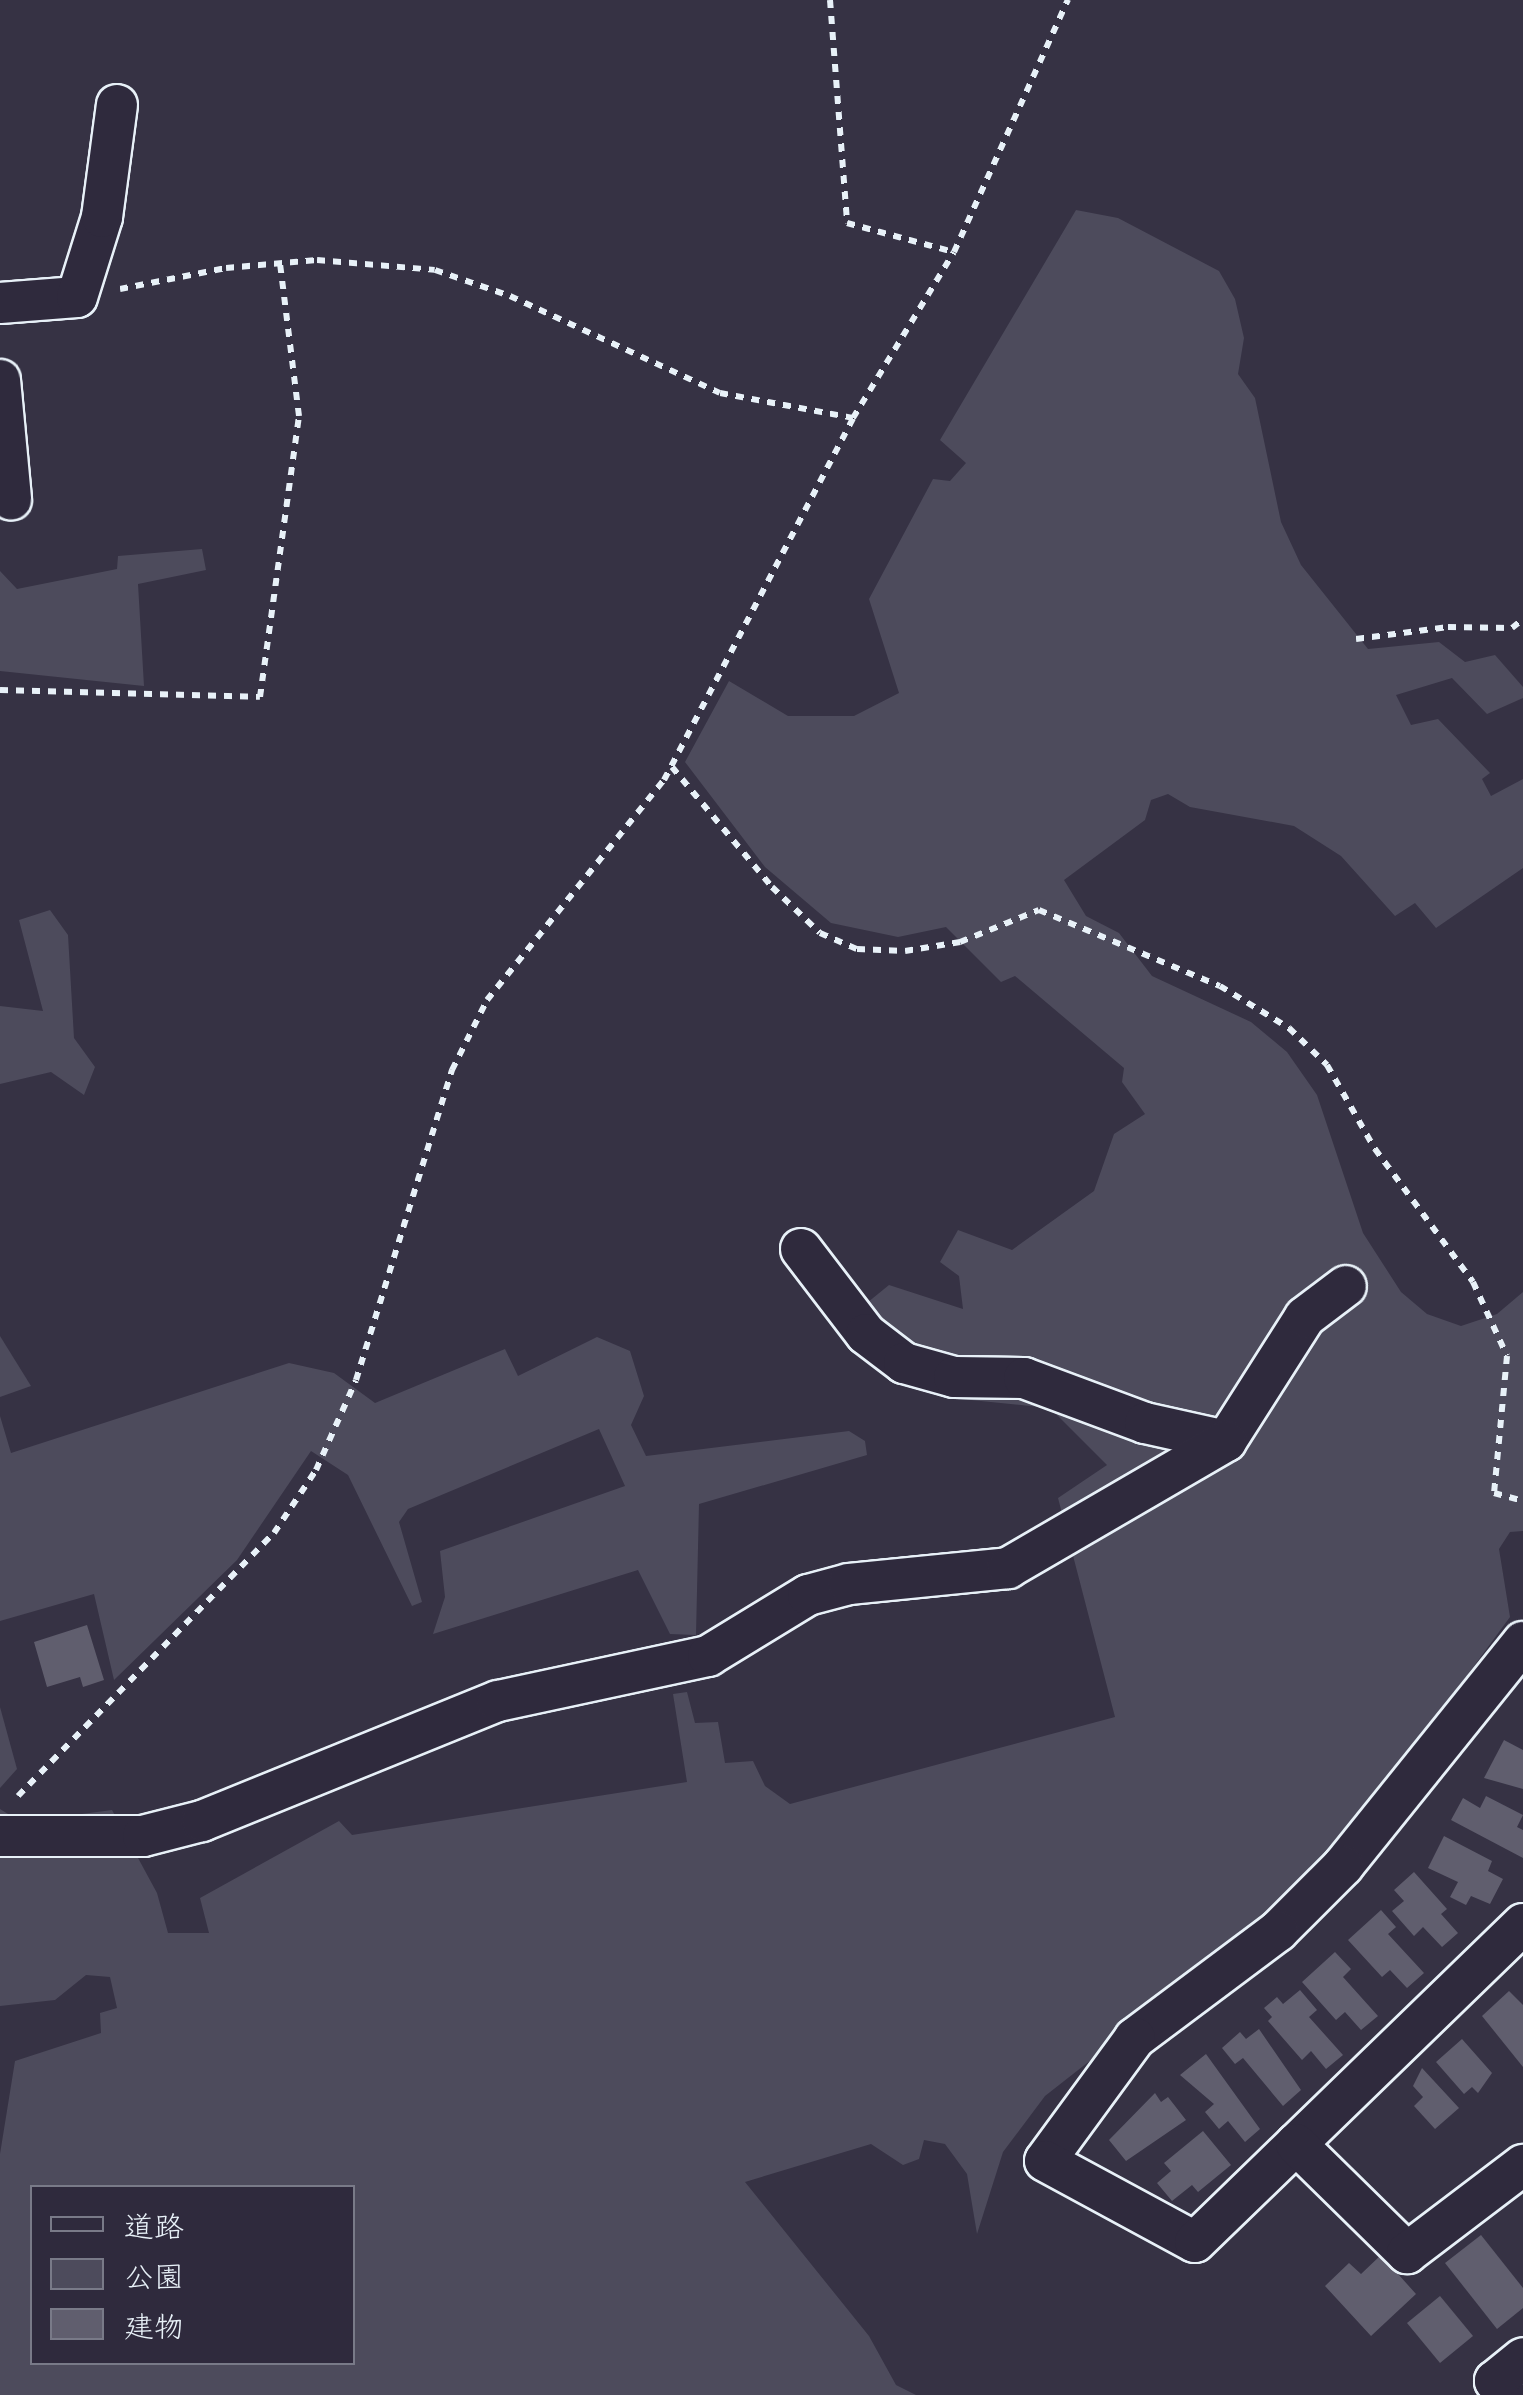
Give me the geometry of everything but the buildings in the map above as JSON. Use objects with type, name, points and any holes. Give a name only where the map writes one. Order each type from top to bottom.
[{"type":"street","points":[[0,303],[77,297],[102,217],[118,105]]},
{"type":"street","points":[[0,380],[11,499]]},
{"type":"street","points":[[801,1249],[866,1334],[904,1363],[954,1377],[1024,1378],[1146,1423],[1226,1441]]},
{"type":"street","points":[[7,1818],[143,1836],[202,1821],[498,1701],[708,1656],[808,1595],[849,1584],[1008,1568],[1226,1441],[1306,1317],[1346,1286]]},
{"type":"street","points":[[1523,1642],[1343,1866],[1278,1931],[1134,2038],[1045,2161],[1196,2242],[1523,1924]]},
{"type":"street","points":[[1296,2144],[1407,2253],[1523,2165]]},
{"type":"street","points":[[1506,2395],[1495,2381],[1523,2358]]},
{"type":"path","points":[[830,0],[847,223],[954,252]]},
{"type":"path","points":[[7,1818],[274,1534],[316,1470],[356,1380],[452,1070],[478,1017],[672,766],[853,418],[954,252],[1068,0]]},
{"type":"path","points":[[77,297],[280,264],[435,270],[510,296],[720,393],[853,418]]},
{"type":"path","points":[[0,690],[260,697],[299,416],[280,264]]},
{"type":"path","points":[[1356,639],[1448,627],[1512,628],[1523,619]]},
{"type":"path","points":[[672,766],[772,887],[832,938],[857,949],[905,951],[960,942],[1040,910],[1220,986],[1288,1028],[1327,1065],[1375,1149],[1473,1282],[1507,1356],[1494,1492],[1523,1501]]},
{"type":"green space","points":[[1076,210],[1118,218],[1219,271],[1235,299],[1244,338],[1238,374],[1255,398],[1281,522],[1301,565],[1368,649],[1439,642],[1465,662],[1495,655],[1523,687],[1523,698],[1487,714],[1452,678],[1396,695],[1411,725],[1438,719],[1490,773],[1482,779],[1491,796],[1523,779],[1523,868],[1436,928],[1415,903],[1395,916],[1341,856],[1294,826],[1190,807],[1168,794],[1151,800],[1145,820],[1064,880],[1086,916],[1119,933],[1152,976],[1251,1022],[1287,1052],[1317,1095],[1363,1233],[1401,1292],[1427,1314],[1461,1326],[1497,1314],[1523,1292],[1523,1531],[1510,1532],[1499,1549],[1510,1617],[1352,1832],[1286,1907],[1045,2096],[1003,2152],[977,2234],[967,2174],[945,2144],[924,2140],[919,2159],[903,2165],[871,2144],[745,2182],[869,2336],[896,2385],[916,2395],[0,2395],[0,2154],[15,2061],[101,2033],[100,2013],[117,2008],[110,1977],[86,1975],[55,2000],[0,2006],[0,1809],[21,1822],[112,1810],[157,1893],[168,1933],[209,1933],[200,1898],[339,1821],[352,1835],[687,1782],[673,1694],[687,1692],[695,1723],[718,1722],[725,1763],[753,1761],[765,1786],[790,1804],[1115,1717],[1058,1498],[1107,1465],[1050,1408],[941,1397],[888,1373],[846,1320],[889,1285],[963,1309],[959,1276],[940,1262],[958,1230],[1012,1250],[1094,1191],[1114,1134],[1145,1114],[1122,1082],[1124,1068],[1015,976],[1001,982],[946,927],[898,937],[831,923],[765,867],[685,762],[729,681],[788,716],[854,716],[899,693],[869,599],[933,479],[950,481],[966,463],[940,440]]},
{"type":"green space","points":[[202,549],[206,570],[138,584],[144,686],[0,671],[0,571],[17,589],[117,569],[118,556]]},
{"type":"green space","points":[[50,910],[68,935],[74,1038],[95,1067],[84,1095],[51,1072],[0,1084],[0,1006],[43,1011],[19,920]]},
{"type":"green space","points":[[0,1336],[31,1386],[0,1397]]},
{"type":"green space","points":[[597,1337],[630,1351],[644,1396],[631,1425],[646,1456],[849,1431],[865,1441],[867,1455],[699,1504],[696,1635],[670,1634],[638,1570],[433,1634],[445,1597],[440,1551],[625,1486],[599,1429],[408,1509],[399,1522],[422,1602],[412,1606],[348,1475],[311,1451],[237,1560],[114,1680],[94,1594],[0,1621],[0,1416],[11,1453],[289,1363],[334,1373],[375,1403],[505,1349],[518,1376]]},
{"type":"green space","points":[[0,1707],[17,1769],[0,1788]]}]
